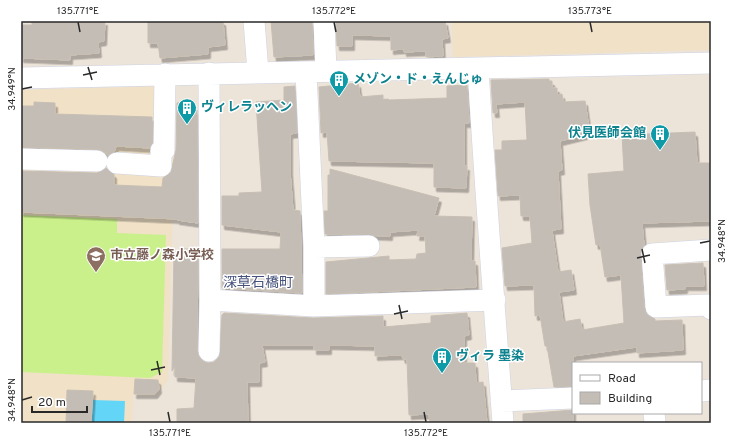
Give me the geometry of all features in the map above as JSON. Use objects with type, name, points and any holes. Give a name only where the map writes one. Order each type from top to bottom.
[{"type":"street","points":[[254,21],[258,72]]},
{"type":"street","points":[[314,306],[316,72],[324,21]]},
{"type":"street","points":[[21,78],[711,63]]},
{"type":"street","points":[[478,68],[489,245],[495,300],[503,423]]},
{"type":"street","points":[[209,73],[209,351]]},
{"type":"street","points":[[21,159],[107,162],[161,166],[161,151],[164,150],[165,74]]},
{"type":"street","points":[[314,247],[369,246]]},
{"type":"street","points":[[711,250],[652,254],[656,307],[708,305],[711,309]]},
{"type":"street","points":[[210,300],[314,306],[495,300]]},
{"type":"street","points":[[501,401],[572,398]]},
{"type":"shaded area","points":[[452,21],[711,21],[711,50],[453,57]]},
{"type":"shaded area","name":"市立藤ノ森小学校","points":[[168,86],[170,146],[174,167],[168,380],[156,395],[133,395],[132,423],[21,423],[21,90]]},
{"type":"green space","points":[[21,215],[117,219],[117,233],[166,235],[162,372],[150,378],[21,372]]},
{"type":"water","points":[[93,400],[125,401],[124,423],[91,423]]},
{"type":"building","points":[[32,21],[105,21],[104,41],[98,42],[99,53],[70,55],[70,60],[21,58],[21,25],[32,25]]},
{"type":"building","points":[[148,21],[223,21],[225,45],[208,47],[208,54],[160,58],[158,43],[148,43]]},
{"type":"building","points":[[271,21],[312,21],[313,55],[274,57]]},
{"type":"building","points":[[336,21],[445,21],[448,38],[442,39],[443,56],[426,57],[426,51],[404,52],[404,49],[391,50],[391,36],[352,35],[352,46],[337,46]]},
{"type":"building","points":[[549,79],[549,81],[552,81],[552,88],[557,88],[557,95],[562,94],[563,102],[585,101],[589,129],[584,130],[585,135],[560,141],[562,170],[558,171],[561,229],[552,230],[558,272],[571,270],[574,290],[559,292],[563,322],[580,319],[582,330],[624,323],[621,275],[605,277],[600,244],[596,245],[590,205],[588,174],[624,171],[622,135],[695,132],[697,163],[711,163],[711,221],[642,223],[644,245],[640,255],[644,308],[646,314],[655,319],[655,321],[682,320],[683,350],[637,353],[637,347],[573,356],[572,386],[554,387],[540,315],[535,316],[534,285],[505,286],[502,248],[532,243],[530,216],[521,216],[520,195],[498,196],[495,150],[502,150],[502,141],[527,140],[525,102],[496,104],[497,113],[493,113],[491,80]]},
{"type":"building","points":[[358,83],[360,97],[383,95],[383,100],[447,98],[447,86],[467,85],[469,123],[464,123],[464,166],[467,166],[466,188],[434,187],[434,163],[329,161],[327,132],[321,133],[319,87]]},
{"type":"building","points":[[295,86],[297,133],[290,134],[290,171],[293,210],[300,211],[302,293],[222,288],[222,249],[280,249],[281,232],[222,225],[222,196],[239,196],[239,193],[262,192],[256,102],[284,100],[284,87]]},
{"type":"building","points":[[34,102],[55,103],[55,114],[152,117],[152,143],[150,148],[116,146],[115,151],[108,156],[104,151],[97,149],[21,147],[21,106],[34,106]]},
{"type":"building","points":[[187,102],[187,111],[197,110],[198,223],[177,219],[21,212],[21,171],[97,173],[106,168],[114,174],[114,185],[162,187],[163,178],[171,172],[176,150],[177,103]]},
{"type":"building","points":[[330,169],[439,198],[434,216],[472,217],[471,261],[475,261],[476,287],[326,294],[326,262],[389,256],[389,260],[416,259],[417,254],[426,253],[425,236],[417,236],[418,230],[390,232],[390,236],[325,234],[324,211],[328,211],[328,175],[330,175]]},
{"type":"building","points":[[179,249],[198,249],[197,351],[199,357],[208,363],[214,362],[219,357],[222,315],[224,313],[313,318],[383,316],[383,327],[431,323],[431,316],[467,313],[469,335],[464,336],[464,363],[475,363],[476,383],[483,382],[487,423],[430,423],[429,414],[409,415],[407,359],[403,359],[402,355],[375,356],[375,346],[329,345],[329,350],[314,350],[314,345],[262,345],[265,362],[259,363],[259,382],[247,382],[248,423],[177,423],[177,409],[194,408],[196,378],[175,377],[175,366],[172,371],[174,252],[179,252]]},
{"type":"building","points":[[703,263],[704,286],[685,286],[685,289],[667,290],[665,265]]},
{"type":"building","points":[[135,379],[158,380],[159,389],[155,394],[134,394]]},
{"type":"building","points":[[67,390],[93,391],[91,423],[66,423]]},
{"type":"building","points":[[572,410],[573,423],[523,423],[523,414]]},
{"type":"place","name":"メゾン・ド・えんじゅ","points":[[339,97]]},
{"type":"place","name":"ヴィレラッヘン","points":[[187,125]]},
{"type":"place","name":"伏見医師会館","points":[[660,151]]},
{"type":"place","name":"市立藤ノ森小学校","points":[[96,273]]},
{"type":"place","name":"ヴィラ 墨染","points":[[442,374]]},
{"type":"district","name":"深草石橋町","points":[[258,283]]}]
